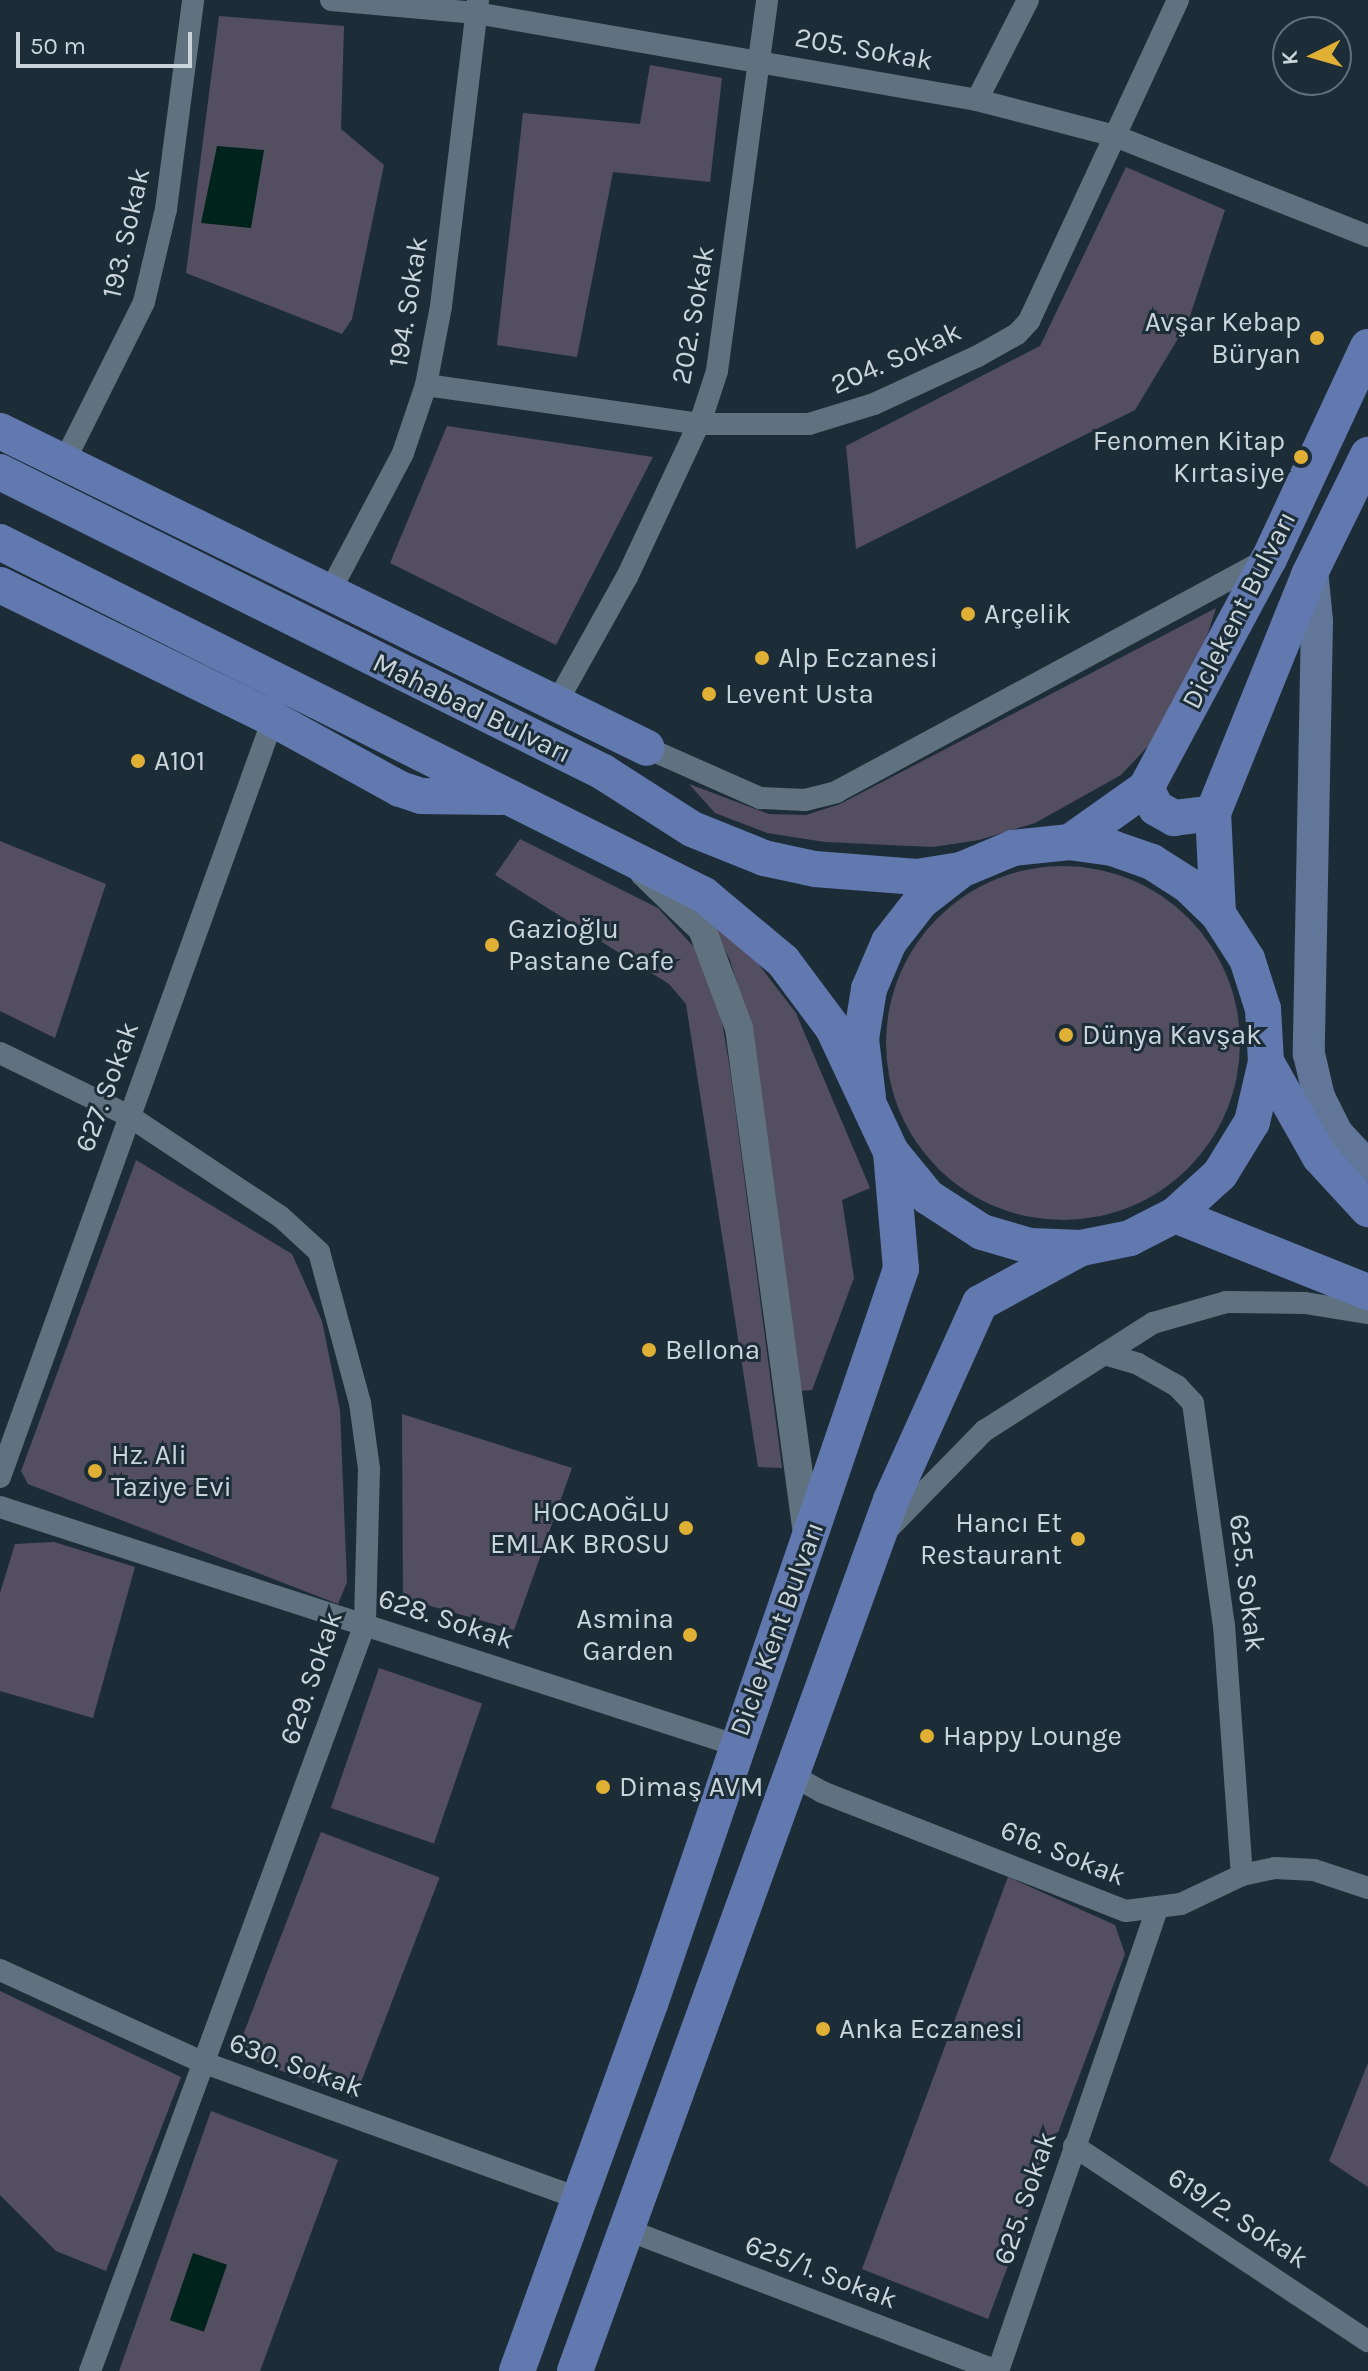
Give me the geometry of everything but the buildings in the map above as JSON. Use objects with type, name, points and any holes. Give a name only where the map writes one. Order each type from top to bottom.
[{"type":"main road","name":"Diclekent Bulvarı","points":[[1070,842],[1146,788],[1269,559],[1368,347]]},
{"type":"main road","points":[[0,431],[647,748]]},
{"type":"main road","name":"Diclekent Bulvarı","points":[[1218,914],[1213,813],[1312,570],[1368,455]]},
{"type":"main road","name":"Mahabad Bulvarı","points":[[0,472],[603,772],[692,829],[764,858],[815,869],[917,877],[961,870]]},
{"type":"main road","points":[[0,542],[704,895],[783,961],[833,1028],[891,1152],[928,1197],[982,1232],[1030,1246],[1081,1248],[1130,1238],[1175,1215],[1220,1174],[1252,1122],[1266,1062],[1263,1009],[1251,971],[1218,914],[1188,885],[1152,862],[1112,848],[1070,842],[1013,848],[961,870],[913,911],[889,942],[869,989],[861,1039],[868,1098]]},
{"type":"main road","points":[[1312,570],[1317,621],[1309,1054],[1319,1097],[1337,1133],[1368,1166]]},
{"type":"main road","points":[[0,585],[273,719],[421,796],[509,797]]},
{"type":"main road","points":[[603,772],[647,748]]},
{"type":"main road","points":[[1146,788],[1156,808],[1174,818],[1187,820],[1213,813]]},
{"type":"main road","points":[[1266,1062],[1320,1157],[1368,1209]]},
{"type":"main road","name":"Dicle Kent Bulvarı","points":[[517,2371],[650,2004],[735,1745],[901,1269],[891,1152]]},
{"type":"main road","points":[[1175,1215],[1368,1292]]},
{"type":"main road","points":[[575,2371],[788,1773],[874,1544],[980,1303],[1081,1248]]},
{"type":"street","name":"193. Sokak","points":[[63,464],[144,302],[166,209],[193,0]]},
{"type":"street","name":"205. Sokak","points":[[331,0],[477,7],[977,100],[1115,136],[1368,236]]},
{"type":"street","name":"202. Sokak","points":[[557,702],[627,577],[699,424],[717,371],[767,0]]},
{"type":"street","points":[[977,100],[1028,0]]},
{"type":"street","name":"204. Sokak","points":[[426,385],[699,424],[809,424],[836,419],[1017,334],[1056,266],[1178,0]]},
{"type":"street","name":"194. Sokak","points":[[329,593],[403,453],[426,385],[441,306],[477,7]]},
{"type":"street","points":[[647,748],[760,798],[805,800],[836,792],[1269,559]]},
{"type":"street","name":"627. Sokak","points":[[0,1477],[273,719]]},
{"type":"street","points":[[626,856],[702,929],[739,1028],[808,1542]]},
{"type":"street","name":"629. Sokak","points":[[0,1053],[129,1116],[281,1217],[319,1252],[360,1403],[369,1469],[365,1624],[90,2371]]},
{"type":"street","points":[[874,1544],[984,1431],[1153,1323],[1226,1302],[1305,1303],[1368,1313]]},
{"type":"street","name":"625. Sokak","points":[[1104,1354],[1138,1364],[1177,1386],[1193,1403],[1224,1625],[1242,1875]]},
{"type":"street","name":"628. Sokak","points":[[0,1507],[735,1745]]},
{"type":"street","name":"616. Sokak","points":[[788,1773],[822,1792],[1126,1911],[1181,1904],[1242,1875],[1275,1868],[1314,1870],[1368,1888]]},
{"type":"street","name":"625. Sokak","points":[[997,2371],[1157,1908]]},
{"type":"street","name":"630. Sokak","points":[[0,1970],[202,2062],[578,2198]]},
{"type":"street","name":"619/2. Sokak","points":[[1074,2146],[1368,2341]]},
{"type":"street","name":"625/1. Sokak","points":[[625,2229],[997,2371]]},
{"type":"shaded area","points":[[219,16],[344,26],[341,129],[384,165],[352,319],[342,334],[186,273]]},
{"type":"shaded area","points":[[650,65],[722,78],[710,182],[613,172],[577,357],[497,345],[523,113],[640,124]]},
{"type":"shaded area","points":[[217,146],[264,150],[251,228],[201,223]]},
{"type":"shaded area","points":[[1126,167],[1225,210],[1188,322],[1135,410],[856,549],[846,446],[1040,346]]},
{"type":"shaded area","points":[[447,426],[653,457],[556,645],[390,563]]},
{"type":"shaded area","points":[[1216,608],[1202,651],[1153,741],[1121,775],[1035,823],[979,840],[933,847],[825,842],[767,833],[715,813],[689,784],[769,814],[806,815],[840,804]]},
{"type":"shaded area","points":[[520,839],[658,908],[703,957],[718,997],[731,1076],[782,1468],[758,1467],[686,1004],[669,984],[495,875]]},
{"type":"shaded area","points":[[0,841],[106,884],[55,1038],[0,1011]]},
{"type":"shaded area","points":[[1063,866],[1097,870],[1131,880],[1161,896],[1188,918],[1210,945],[1226,975],[1236,1009],[1240,1043],[1236,1077],[1226,1111],[1210,1141],[1188,1168],[1161,1190],[1131,1206],[1097,1216],[1063,1220],[1029,1216],[995,1206],[965,1190],[938,1168],[916,1141],[900,1111],[890,1077],[886,1043],[890,1009],[900,975],[916,945],[938,918],[965,896],[995,880],[1029,870]]},
{"type":"shaded area","points":[[707,914],[753,957],[796,1013],[870,1188],[842,1200],[854,1278],[812,1390],[800,1391],[742,1001],[730,960]]},
{"type":"shaded area","points":[[136,1160],[292,1254],[322,1321],[340,1410],[347,1582],[338,1604],[28,1484],[21,1471]]},
{"type":"shaded area","points":[[402,1414],[572,1468],[514,1630],[403,1598]]},
{"type":"shaded area","points":[[54,1542],[135,1567],[93,1718],[0,1691],[0,1593],[15,1544]]},
{"type":"shaded area","points":[[379,1668],[482,1703],[434,1843],[331,1808]]},
{"type":"shaded area","points":[[321,1832],[440,1878],[355,2099],[236,2053]]},
{"type":"shaded area","points":[[1008,1877],[1115,1925],[1125,1954],[988,2319],[862,2269]]},
{"type":"shaded area","points":[[0,1991],[181,2077],[106,2271],[56,2251],[0,2195]]},
{"type":"shaded area","points":[[1368,2063],[1368,2187],[1329,2161]]},
{"type":"shaded area","points":[[211,2111],[338,2160],[260,2371],[119,2371]]},
{"type":"shaded area","points":[[193,2253],[227,2265],[204,2332],[170,2320]]},
{"type":"place","name":"Avşar Kebap Büryan","points":[[1317,338]]},
{"type":"place","name":"Fenomen Kitap Kırtasiye","points":[[1301,457]]},
{"type":"place","name":"Arçelik","points":[[968,614]]},
{"type":"place","name":"Alp Eczanesi","points":[[762,658]]},
{"type":"place","name":"Levent Usta","points":[[709,694]]},
{"type":"place","name":"A101","points":[[138,761]]},
{"type":"place","name":"Gazioğlu Pastane Cafe","points":[[492,945]]},
{"type":"place","name":"Dünya Kavşak","points":[[1066,1035]]},
{"type":"place","name":"Bellona","points":[[649,1350]]},
{"type":"place","name":"Hz. Ali Taziye Evi","points":[[95,1471]]},
{"type":"place","name":"HOCAOĞLU EMLAK BROSU","points":[[686,1528]]},
{"type":"place","name":"Hancı Et Restaurant","points":[[1078,1539]]},
{"type":"place","name":"Asmina Garden","points":[[690,1635]]},
{"type":"place","name":"Happy Lounge","points":[[927,1736]]},
{"type":"place","name":"Dimaş AVM","points":[[603,1787]]},
{"type":"place","name":"Anka Eczanesi","points":[[823,2029]]}]
